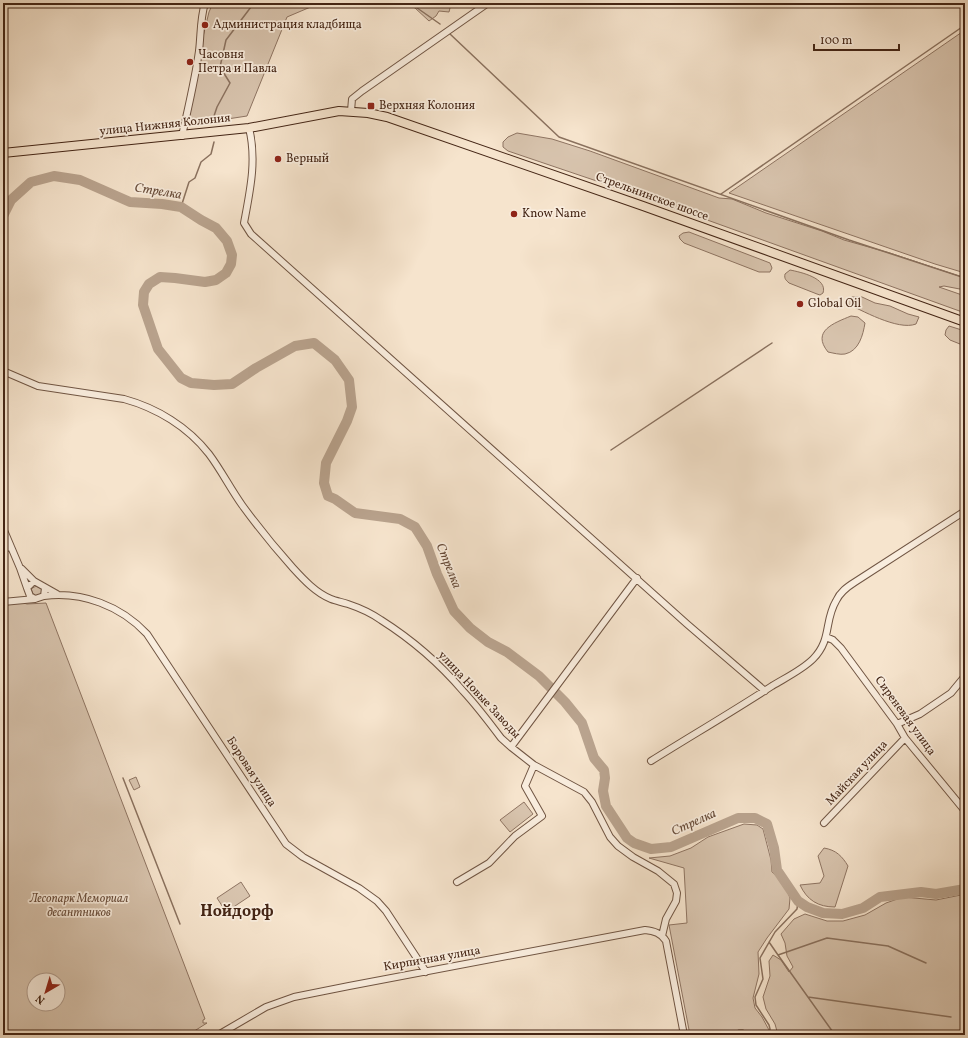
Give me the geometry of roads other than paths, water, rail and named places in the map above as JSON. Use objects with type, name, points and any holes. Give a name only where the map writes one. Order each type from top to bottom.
[{"type":"main road","name":"Стрельнинское шоссе","points":[[327,112],[351,111],[387,117],[643,206],[965,322]]},
{"type":"main road","name":"улица Нижняя Колония","points":[[3,153],[218,132],[249,128],[327,112]]},
{"type":"street","points":[[182,136],[197,65],[201,34],[201,20],[205,3]]},
{"type":"street","points":[[351,111],[352,99],[362,91],[488,3]]},
{"type":"street","points":[[249,128],[253,160],[251,183],[244,223],[251,234],[698,634],[765,691]]},
{"type":"street","name":"улица Новые Заводы","points":[[3,371],[38,386],[124,399],[137,403],[175,422],[188,432],[204,448],[241,504],[294,569],[320,593],[331,599],[364,610],[381,619],[418,647],[449,675],[511,747],[534,765],[584,792],[592,802],[610,837],[618,846],[674,884],[677,893],[676,901],[660,934]]},
{"type":"street","points":[[651,761],[765,691],[812,660],[821,649],[826,637],[831,612],[836,600],[844,590],[965,511]]},
{"type":"street","points":[[3,528],[20,568],[27,590],[30,596],[36,599]]},
{"type":"street","points":[[3,548],[11,547]]},
{"type":"street","points":[[3,602],[36,599],[44,596],[45,588],[34,581],[20,568]]},
{"type":"street","points":[[511,747],[637,578]]},
{"type":"street","points":[[26,600],[27,590],[34,581]]},
{"type":"street","name":"Боровая улица","points":[[45,588],[57,594],[100,602],[124,614],[148,634],[286,844],[303,857],[359,888],[377,901],[386,911],[426,972]]},
{"type":"street","name":"Боровая улица","points":[[44,596],[57,594]]},
{"type":"street","name":"Сиреневая улица","points":[[826,637],[834,640],[841,648],[897,724],[905,738],[965,811]]},
{"type":"street","points":[[897,724],[920,714],[951,693],[965,676]]},
{"type":"street","name":"Майская улица","points":[[824,823],[905,738]]},
{"type":"street","points":[[457,882],[489,863],[514,836],[542,816],[525,786],[534,765]]},
{"type":"street","name":"Кирпичная улица","points":[[218,1035],[266,1007],[294,997],[645,930],[660,934]]},
{"type":"street","points":[[660,934],[667,944],[684,1035]]},
{"type":"waterway","points":[[213,119],[217,107],[230,83],[220,67],[226,40],[254,3]]},
{"type":"waterway","points":[[410,3],[440,24]]},
{"type":"waterway","points":[[721,194],[965,25]]},
{"type":"waterway","points":[[450,34],[559,137],[849,240],[965,278]]},
{"type":"waterway","points":[[181,207],[189,182],[195,178],[201,162],[211,154],[214,142]]},
{"type":"waterway","name":"Стрелка","points":[[3,216],[11,200],[31,182],[54,176],[80,180],[130,202],[181,207],[216,228],[227,241],[232,255],[231,264],[226,273],[216,280],[205,282],[160,277],[149,284],[144,292],[143,305],[158,349],[181,378],[191,383],[214,385],[232,384],[256,368],[295,346],[314,343],[335,360],[349,380],[352,407],[347,421],[326,463],[324,483],[328,496],[355,513],[400,519],[415,527],[427,546],[437,574],[454,611],[470,628],[488,642],[507,652],[539,676],[565,702],[582,723],[594,758],[604,770],[605,778],[603,791],[606,806],[627,838],[634,843],[651,849],[671,847],[738,818],[755,818],[767,824],[774,848],[777,870],[798,901],[807,907],[823,913],[842,914],[863,908],[880,897],[921,892],[936,894],[965,889]]},
{"type":"waterway","points":[[611,450],[772,343]]},
{"type":"waterway","points":[[123,778],[180,924]]},
{"type":"waterway","points":[[769,1034],[769,1025],[756,1005],[755,997],[763,979],[760,958],[775,932],[797,909],[798,901]]},
{"type":"waterway","points":[[769,942],[778,955],[827,938],[888,946],[926,963]]},
{"type":"waterway","points":[[778,955],[835,1035]]},
{"type":"waterway","points":[[808,997],[951,1017]]},
{"type":"waterway","points":[[731,1035],[739,1030],[743,1030],[747,1035]]},
{"type":"place","name":"Администрация кладбища","points":[[205,25]]},
{"type":"place","name":"Часовня Петра и Павла","points":[[190,62]]},
{"type":"place","name":"Верхняя Колония","points":[[371,106]]},
{"type":"place","name":"Верный","points":[[278,159]]},
{"type":"place","name":"Know Name","points":[[514,214]]},
{"type":"place","name":"Global Oil","points":[[800,304]]},
{"type":"district","name":"Нойдорф","points":[[237,912]]},
{"type":"park label","name":"Лесопарк Мемориал десантников","points":[[79,906]]}]
